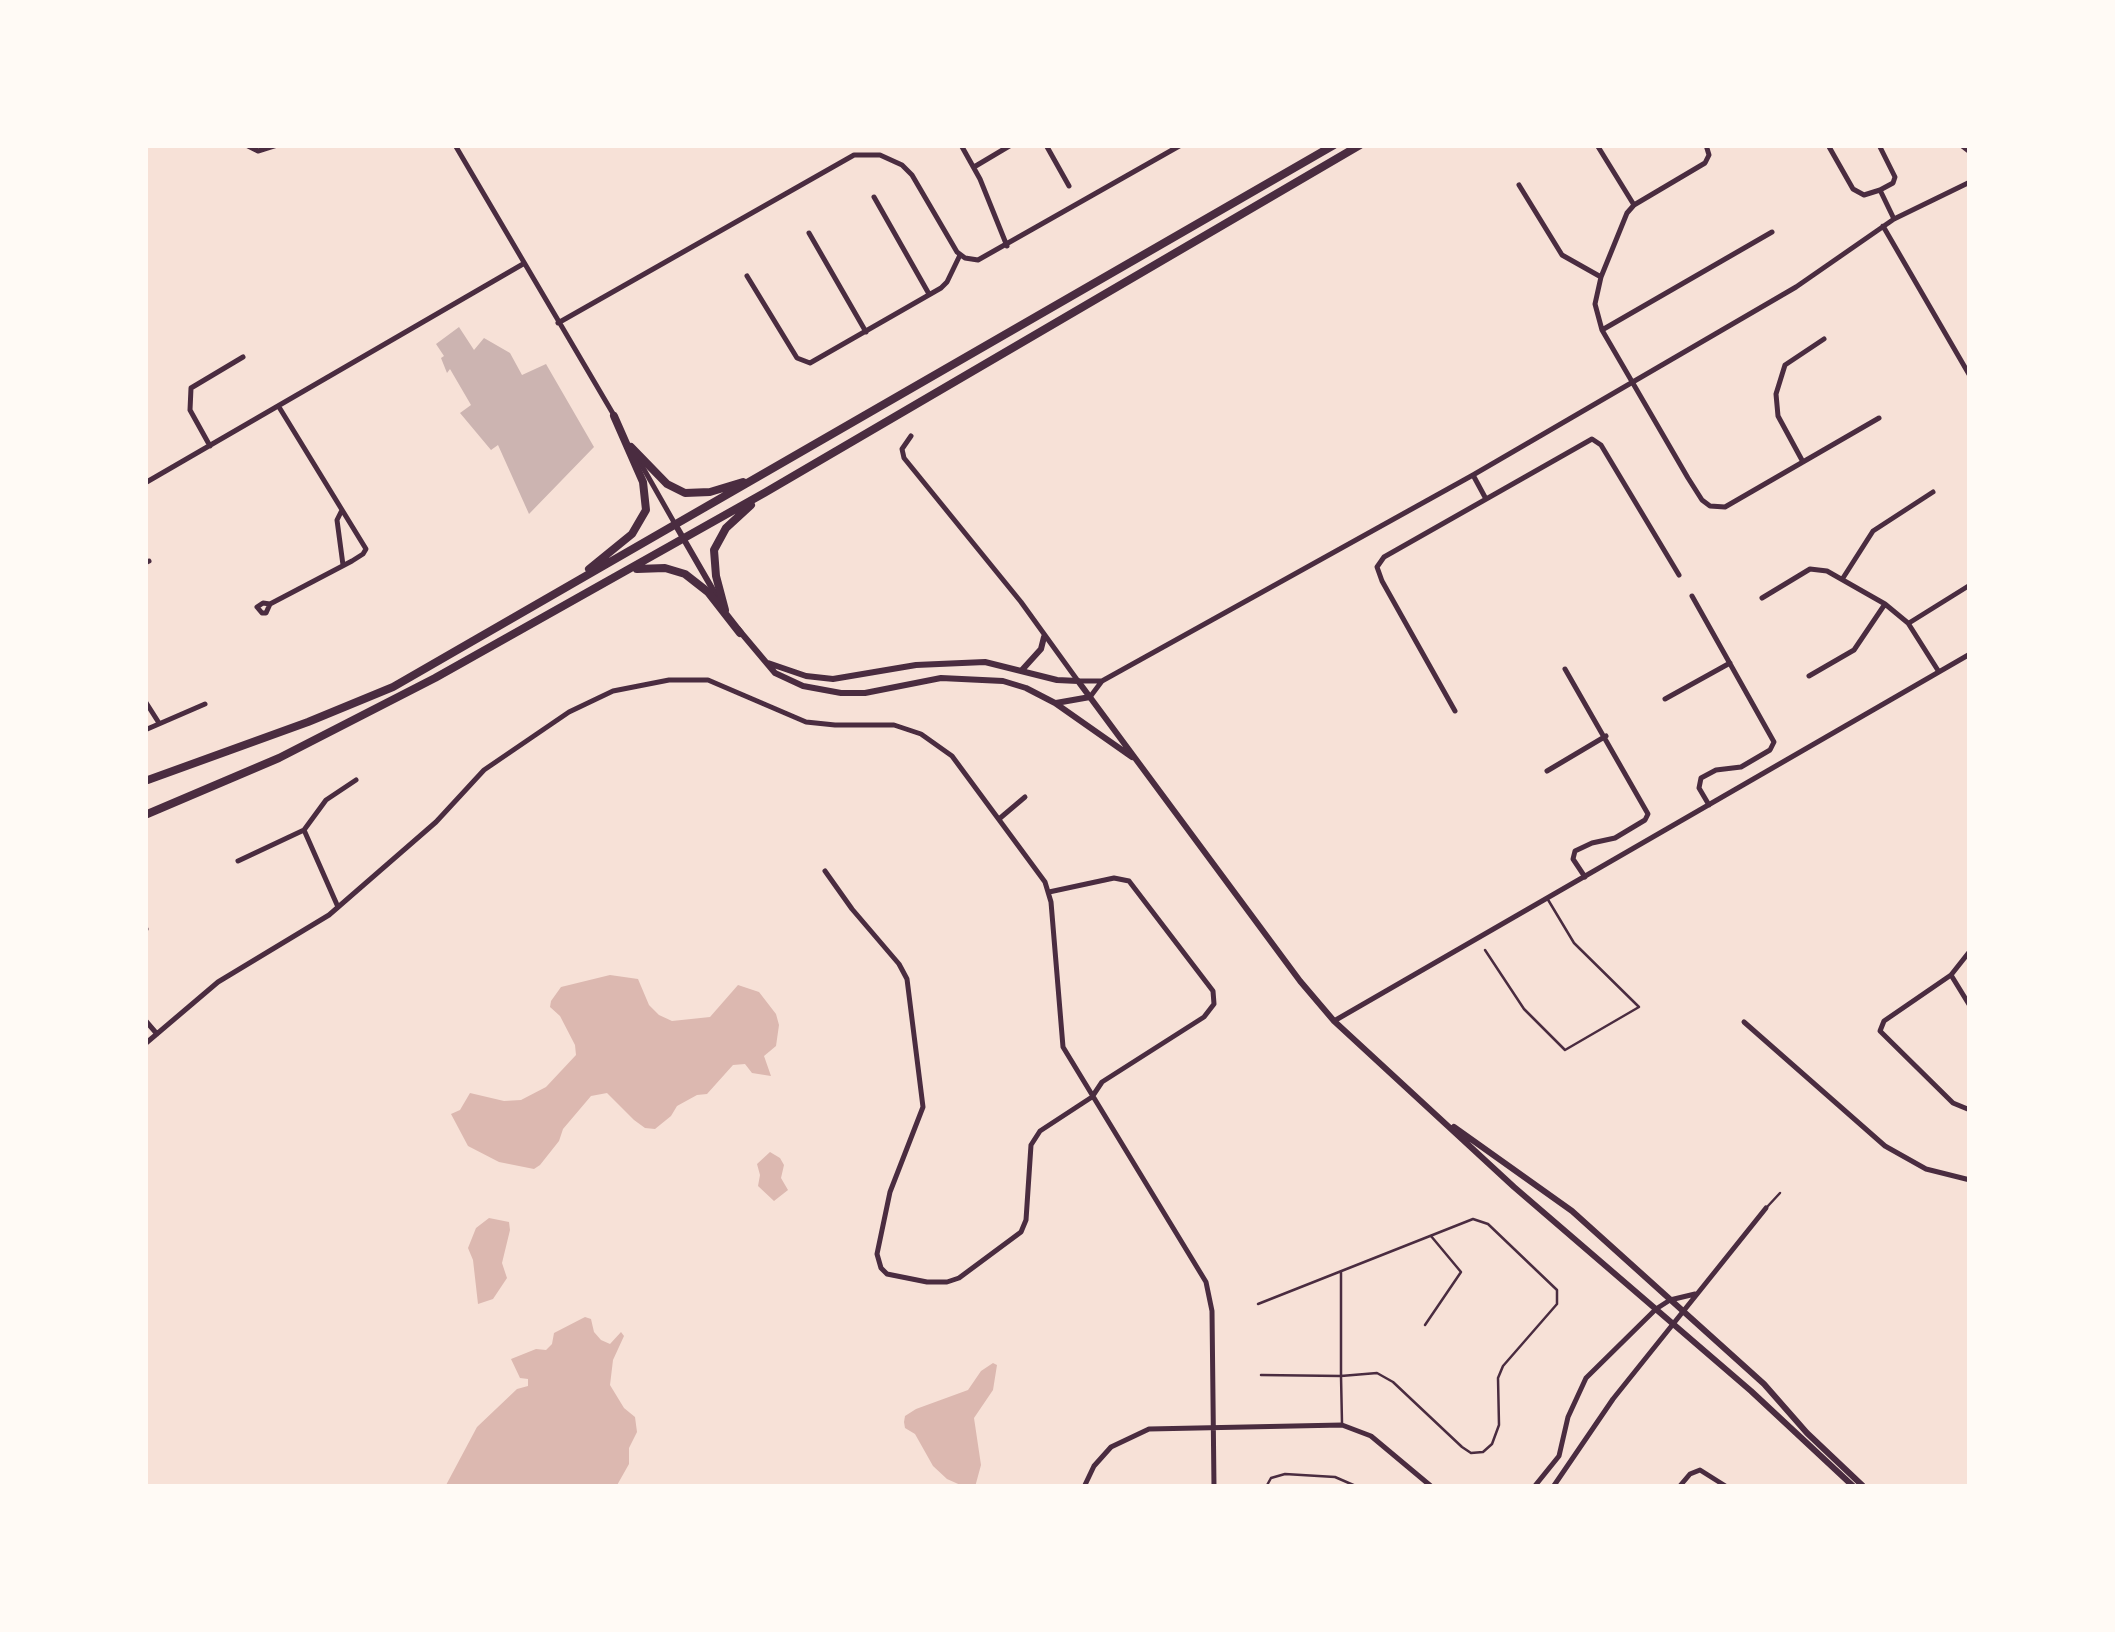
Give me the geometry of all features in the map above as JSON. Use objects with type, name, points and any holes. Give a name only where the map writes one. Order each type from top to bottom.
[{"type":"main road","points":[[145,781],[381,693],[1334,145]]},
{"type":"main road","points":[[145,815],[279,758],[364,716],[632,569],[1360,145]]},
{"type":"main road","points":[[566,587],[624,542],[644,518],[643,482],[614,416]]},
{"type":"main road","points":[[632,447],[667,484],[685,492],[710,492],[756,478]]},
{"type":"main road","points":[[725,610],[714,560],[718,540],[737,516],[766,492]]},
{"type":"main road","points":[[632,569],[665,568],[685,574],[708,592],[740,633]]},
{"type":"street","points":[[246,145],[258,152],[277,145]]},
{"type":"street","points":[[454,145],[725,610],[775,673],[828,692],[865,693],[961,676],[1003,680],[1054,704],[1133,758]]},
{"type":"street","points":[[961,145],[1007,246]]},
{"type":"street","points":[[974,167],[1011,145]]},
{"type":"street","points":[[1046,145],[1069,186]]},
{"type":"street","points":[[558,323],[847,158],[864,153],[889,158],[907,170],[960,255],[978,260],[1180,145]]},
{"type":"street","points":[[1596,145],[1634,205]]},
{"type":"street","points":[[1706,145],[1709,156],[1705,162],[1634,205],[1601,277],[1595,304],[1602,330],[1702,500],[1717,508],[1735,502],[1879,418]]},
{"type":"street","points":[[1828,145],[1857,193],[1868,195],[1893,183],[1896,177],[1879,145]]},
{"type":"street","points":[[1961,145],[1970,152]]},
{"type":"street","points":[[1054,704],[1090,697],[1102,681],[1473,475],[1796,287],[1883,226],[1970,182]]},
{"type":"street","points":[[1519,185],[1562,255],[1601,277]]},
{"type":"street","points":[[1880,190],[1894,220]]},
{"type":"street","points":[[874,197],[930,294]]},
{"type":"street","points":[[1883,226],[1970,376]]},
{"type":"street","points":[[1602,330],[1772,232]]},
{"type":"street","points":[[809,233],[866,332]]},
{"type":"street","points":[[747,276],[803,363],[816,361],[930,294],[947,282],[960,255]]},
{"type":"street","points":[[145,483],[523,264]]},
{"type":"street","points":[[1803,462],[1778,416],[1776,394],[1785,365],[1824,339]]},
{"type":"street","points":[[210,446],[190,410],[192,388],[243,357]]},
{"type":"street","points":[[270,604],[344,566],[366,549],[279,407]]},
{"type":"street","points":[[911,436],[902,449],[904,458],[1044,636],[1300,981],[1334,1020],[1436,1116],[1854,1487]]},
{"type":"street","points":[[1455,711],[1413,640],[1377,567],[1384,557],[1575,446],[1596,440],[1679,575]]},
{"type":"street","points":[[1473,475],[1486,498]]},
{"type":"street","points":[[1843,578],[1872,531],[1933,492]]},
{"type":"street","points":[[342,510],[337,520],[344,566]]},
{"type":"street","points":[[1762,598],[1810,569],[1822,569],[1885,604],[1908,623],[1939,672]]},
{"type":"street","points":[[1908,623],[1970,585]]},
{"type":"street","points":[[1692,596],[1774,744],[1741,767],[1716,770],[1701,778],[1699,788],[1709,805]]},
{"type":"street","points":[[1809,676],[1854,650],[1885,604]]},
{"type":"street","points":[[1022,670],[1041,649],[1044,636]]},
{"type":"street","points":[[1334,1020],[1970,654]]},
{"type":"street","points":[[768,663],[806,676],[833,679],[916,665],[986,662],[1057,680],[1102,681]]},
{"type":"street","points":[[1665,699],[1730,663]]},
{"type":"street","points":[[1565,669],[1648,816],[1616,838],[1594,842],[1575,852],[1574,859],[1585,877]]},
{"type":"street","points":[[145,1044],[218,982],[338,906],[436,822],[474,778],[544,728],[614,691],[668,680],[719,682],[806,722],[894,724],[921,734],[952,756],[1034,864],[1049,892],[1061,1039],[1067,1056],[1206,1282],[1212,1311],[1214,1487]]},
{"type":"street","points":[[145,700],[159,723]]},
{"type":"street","points":[[145,730],[204,704]]},
{"type":"street","points":[[1547,771],[1606,736]]},
{"type":"street","points":[[238,861],[304,830],[326,800],[356,780]]},
{"type":"street","points":[[999,819],[1026,797]]},
{"type":"street","points":[[304,830],[338,906]]},
{"type":"street","points":[[825,871],[899,964],[909,987],[923,1107],[888,1198],[877,1259],[883,1272],[927,1282],[948,1282],[1009,1243],[1025,1226],[1030,1145],[1034,1137],[1092,1097],[1102,1082],[1212,1009],[1215,995],[1129,882],[1114,878],[1049,892]]},
{"type":"street","points":[[1970,951],[1950,976],[1884,1021],[1880,1031],[1952,1102],[1970,1110]]},
{"type":"street","points":[[1950,976],[1970,1006]]},
{"type":"street","points":[[145,1020],[156,1034]]},
{"type":"street","points":[[1744,1022],[1898,1156],[1926,1169],[1970,1180]]},
{"type":"street","points":[[1436,1116],[1572,1211],[1764,1384],[1807,1433],[1864,1487]]},
{"type":"street","points":[[1553,1487],[1613,1399],[1766,1208]]},
{"type":"street","points":[[1534,1487],[1558,1456],[1568,1417],[1586,1378],[1656,1309],[1670,1300],[1695,1294]]},
{"type":"street","points":[[1084,1487],[1105,1453],[1127,1436],[1150,1429],[1342,1425],[1370,1436],[1432,1487]]},
{"type":"street","points":[[1679,1487],[1690,1474],[1700,1470],[1728,1487]]},
{"type":"lane","points":[[1485,950],[1524,1008],[1565,1050],[1639,1008],[1574,943],[1547,898]]},
{"type":"lane","points":[[1766,1208],[1780,1193]]},
{"type":"lane","points":[[1258,1304],[1466,1221],[1488,1224],[1559,1294],[1557,1304],[1498,1378],[1499,1425],[1492,1444],[1483,1452],[1471,1453],[1387,1376],[1262,1375]]},
{"type":"lane","points":[[1425,1326],[1461,1272],[1430,1235]]},
{"type":"lane","points":[[1341,1272],[1342,1425]]},
{"type":"lane","points":[[1266,1487],[1276,1474],[1335,1478],[1358,1487]]},
{"type":"shaded area","points":[[610,975],[638,979],[649,1005],[672,1021],[710,1017],[738,985],[759,992],[776,1014],[779,1025],[776,1046],[764,1056],[771,1076],[752,1073],[745,1064],[733,1065],[707,1094],[677,1106],[655,1129],[645,1128],[634,1120],[607,1093],[591,1096],[534,1169],[499,1162],[468,1146],[451,1114],[460,1110],[470,1093],[504,1101],[521,1100],[546,1087],[576,1055],[560,1016],[550,1007],[551,1001],[561,987]]},
{"type":"shaded area","points":[[770,1152],[784,1165],[781,1178],[788,1190],[774,1201],[758,1186],[757,1164]]},
{"type":"shaded area","points":[[489,1218],[509,1222],[502,1263],[507,1278],[493,1299],[478,1304],[468,1248],[476,1228]]},
{"type":"shaded area","points":[[585,1317],[591,1319],[601,1340],[610,1344],[621,1332],[624,1336],[613,1360],[610,1385],[624,1408],[635,1417],[637,1432],[629,1448],[629,1464],[616,1487],[445,1487],[477,1427],[517,1389],[528,1386],[528,1379],[520,1378],[511,1359],[536,1349],[546,1350],[554,1333]]},
{"type":"shaded area","points":[[993,1363],[997,1365],[993,1390],[974,1418],[981,1465],[975,1487],[965,1487],[947,1479],[933,1466],[915,1434],[905,1428],[905,1416],[968,1390],[981,1371]]},
{"type":"building","points":[[459,327],[474,350],[484,338],[510,353],[522,375],[546,364],[594,447],[529,514],[498,445],[491,450],[460,413],[471,405],[450,369],[447,373],[441,358],[444,356],[436,344]]}]
